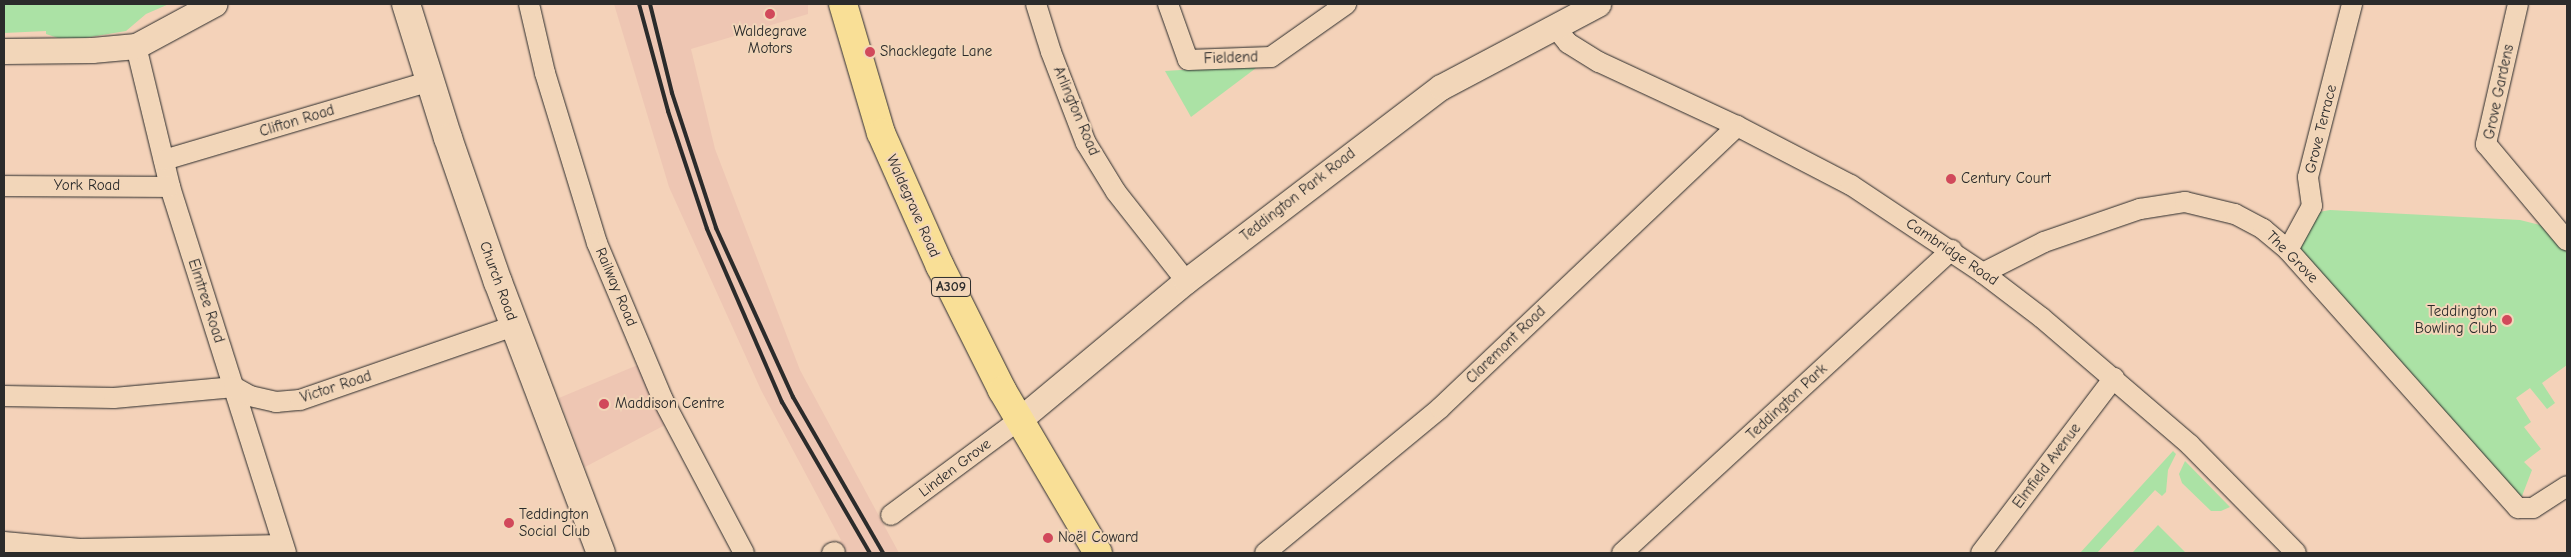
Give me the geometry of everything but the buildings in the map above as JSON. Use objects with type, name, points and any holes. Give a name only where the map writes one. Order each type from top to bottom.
[{"type":"main road","name":"Church Road","points":[[406,4],[430,82],[514,326],[601,553]]},
{"type":"main road","name":"Waldegrave Road","points":[[843,4],[881,133],[940,266],[1020,420],[1098,553]]},
{"type":"street","points":[[4,51],[92,50],[136,46],[214,4]]},
{"type":"street","name":"Railway Road","points":[[529,4],[545,73],[598,243],[663,400],[744,553]]},
{"type":"street","name":"Arlington Road","points":[[1036,4],[1051,52],[1086,143],[1116,192],[1186,281]]},
{"type":"street","name":"Fieldend","points":[[1168,4],[1188,60],[1271,57],[1346,4]]},
{"type":"street","name":"Teddington Park Road","points":[[1020,420],[1186,281],[1441,87],[1598,4]]},
{"type":"street","name":"Grove Terrace","points":[[2288,250],[2312,206],[2308,177],[2352,4]]},
{"type":"street","name":"Grove Gardens","points":[[2518,4],[2486,144],[2567,241]]},
{"type":"street","name":"Cambridge Road","points":[[1555,27],[1568,43],[1599,62],[1737,126],[1851,185],[1952,250],[2114,378],[2196,451],[2296,553]]},
{"type":"street","name":"Elmtree Road","points":[[136,46],[170,187],[284,549]]},
{"type":"street","name":"Clifton Road","points":[[164,160],[430,82]]},
{"type":"street","name":"Claremont Road","points":[[1265,553],[1440,408],[1737,126]]},
{"type":"street","name":"York Road","points":[[4,186],[170,187]]},
{"type":"street","name":"The Grove","points":[[1983,273],[2044,242],[2164,203],[2184,202],[2235,214],[2263,229],[2288,250],[2518,508],[2534,508],[2567,486]]},
{"type":"street","name":"Teddington Park","points":[[1622,553],[1952,250]]},
{"type":"street","name":"Victor Road","points":[[234,387],[250,396],[276,402],[300,400],[514,326]]},
{"type":"street","name":"Elmfield Avenue","points":[[1981,553],[2114,378]]},
{"type":"street","points":[[4,396],[114,398],[234,387]]},
{"type":"street","name":"Linden Grove","points":[[891,515],[1020,420]]},
{"type":"street","points":[[4,542],[80,548],[284,549]]},
{"type":"shaded area","points":[[614,4],[808,4],[808,14],[691,49],[715,149],[800,370],[899,553],[843,553],[838,543],[841,540],[761,390],[669,187]]},
{"type":"shaded area","points":[[640,364],[665,425],[585,467],[559,398]]},
{"type":"green space","points":[[4,4],[169,4],[146,14],[126,31],[67,41],[46,34],[46,31],[4,33]]},
{"type":"green space","points":[[1260,65],[1191,117],[1165,71]]},
{"type":"green space","points":[[2330,210],[2520,220],[2567,232],[2567,365],[2542,383],[2555,403],[2547,409],[2530,388],[2516,398],[2531,422],[2524,427],[2541,449],[2524,462],[2532,470],[2522,496],[2500,496],[2302,258],[2299,245],[2319,212]]},
{"type":"green space","points":[[2173,451],[2176,454],[2168,470],[2166,492],[2162,496],[2155,490],[2097,553],[2080,553]]},
{"type":"green space","points":[[2185,461],[2230,507],[2221,511],[2211,511],[2182,483],[2179,474]]},
{"type":"green space","points":[[2158,525],[2185,552],[2132,553]]},
{"type":"railway","points":[[639,4],[668,111],[707,229],[782,402],[870,553]]},
{"type":"railway","points":[[650,4],[672,93],[716,228],[793,397],[883,553]]},
{"type":"place","name":"Waldegrave Motors","points":[[770,14]]},
{"type":"place","name":"Shacklegate Lane","points":[[870,52]]},
{"type":"place","name":"Century Court","points":[[1951,179]]},
{"type":"place","name":"Teddington Bowling Club","points":[[2507,320]]},
{"type":"place","name":"Maddison Centre","points":[[604,404]]},
{"type":"place","name":"Teddington Social Club","points":[[509,523]]},
{"type":"place","name":"Noël Coward","points":[[1048,538]]}]
